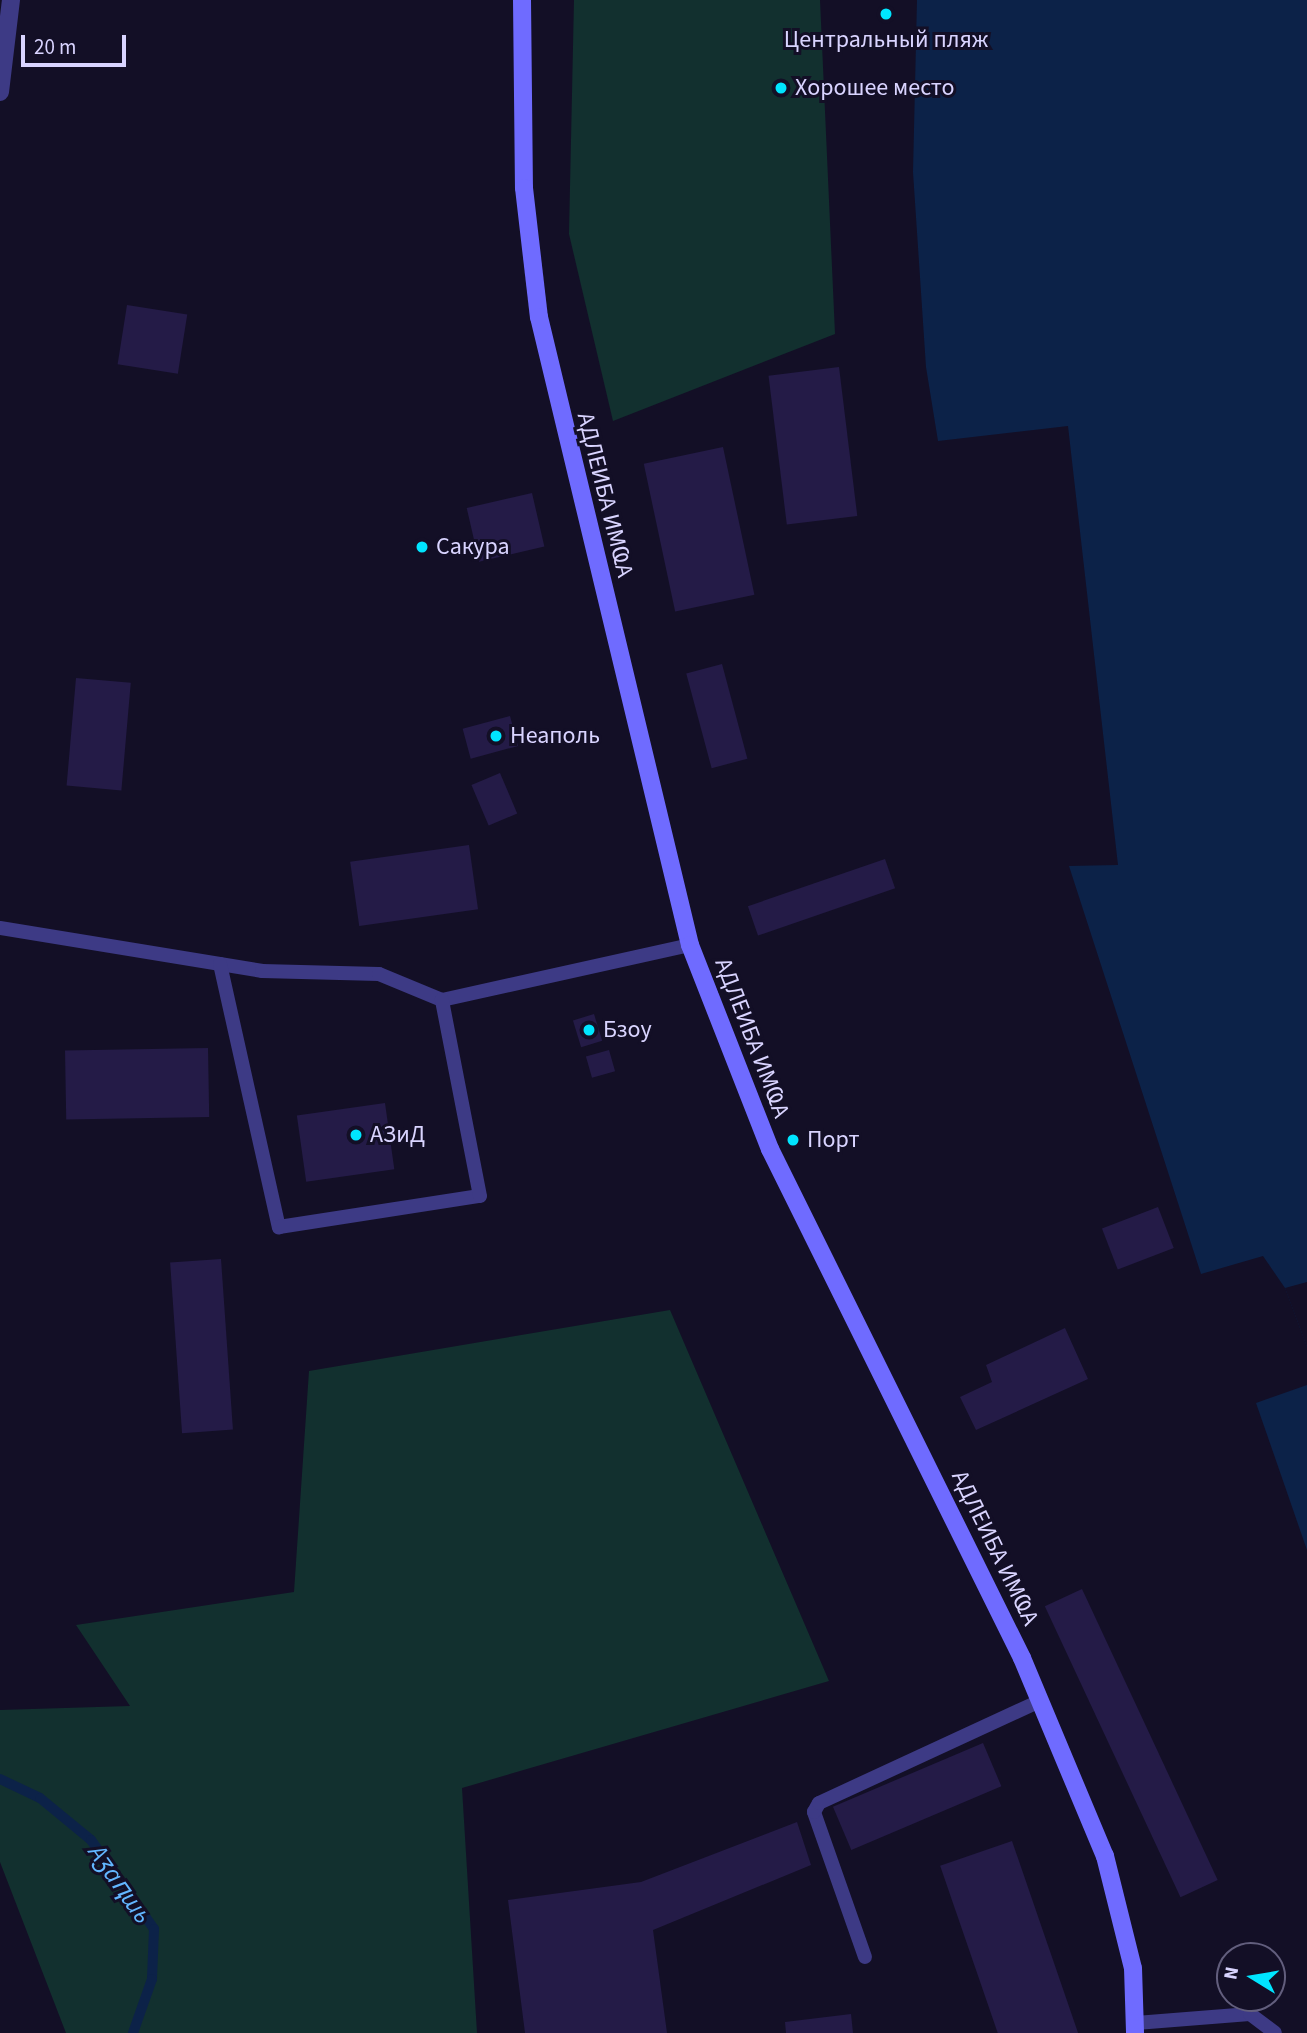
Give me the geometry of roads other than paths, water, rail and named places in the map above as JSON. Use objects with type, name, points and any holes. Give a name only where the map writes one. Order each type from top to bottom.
[{"type":"main road","name":"АДЛЕИБА ИМҨА","points":[[522,0],[524,188],[539,317],[690,945],[769,1149],[1040,1700],[1120,1905],[1135,2028]]},
{"type":"street","points":[[0,92],[11,0]]},
{"type":"lane","points":[[0,928],[220,964],[379,974],[442,1000],[690,945]]},
{"type":"lane","points":[[220,964],[279,1227],[480,1196],[442,1000]]},
{"type":"lane","points":[[865,1956],[814,1812],[819,1802],[1040,1700]]},
{"type":"lane","points":[[1135,2028],[1250,2014],[1275,2033]]},
{"type":"water","points":[[917,0],[1307,0],[1307,1347],[1285,1288],[1263,1256],[1201,1274],[1069,866],[1118,865],[1068,426],[938,441],[926,367],[913,172]]},
{"type":"water","points":[[1307,1385],[1307,1550],[1256,1403]]},
{"type":"waterway","name":"Аӡаԥшь","points":[[0,1779],[40,1798],[91,1840],[154,1929],[152,1979],[133,2033]]},
{"type":"place","name":"Центральный пляж","points":[[886,14]]},
{"type":"place","name":"Хорошее место","points":[[781,88]]},
{"type":"place","name":"Сакура","points":[[422,547]]},
{"type":"place","name":"Неаполь","points":[[496,736]]},
{"type":"place","name":"Бзоу","points":[[589,1030]]},
{"type":"place","name":"АЗиД","points":[[356,1135]]},
{"type":"place","name":"Порт","points":[[793,1140]]}]
